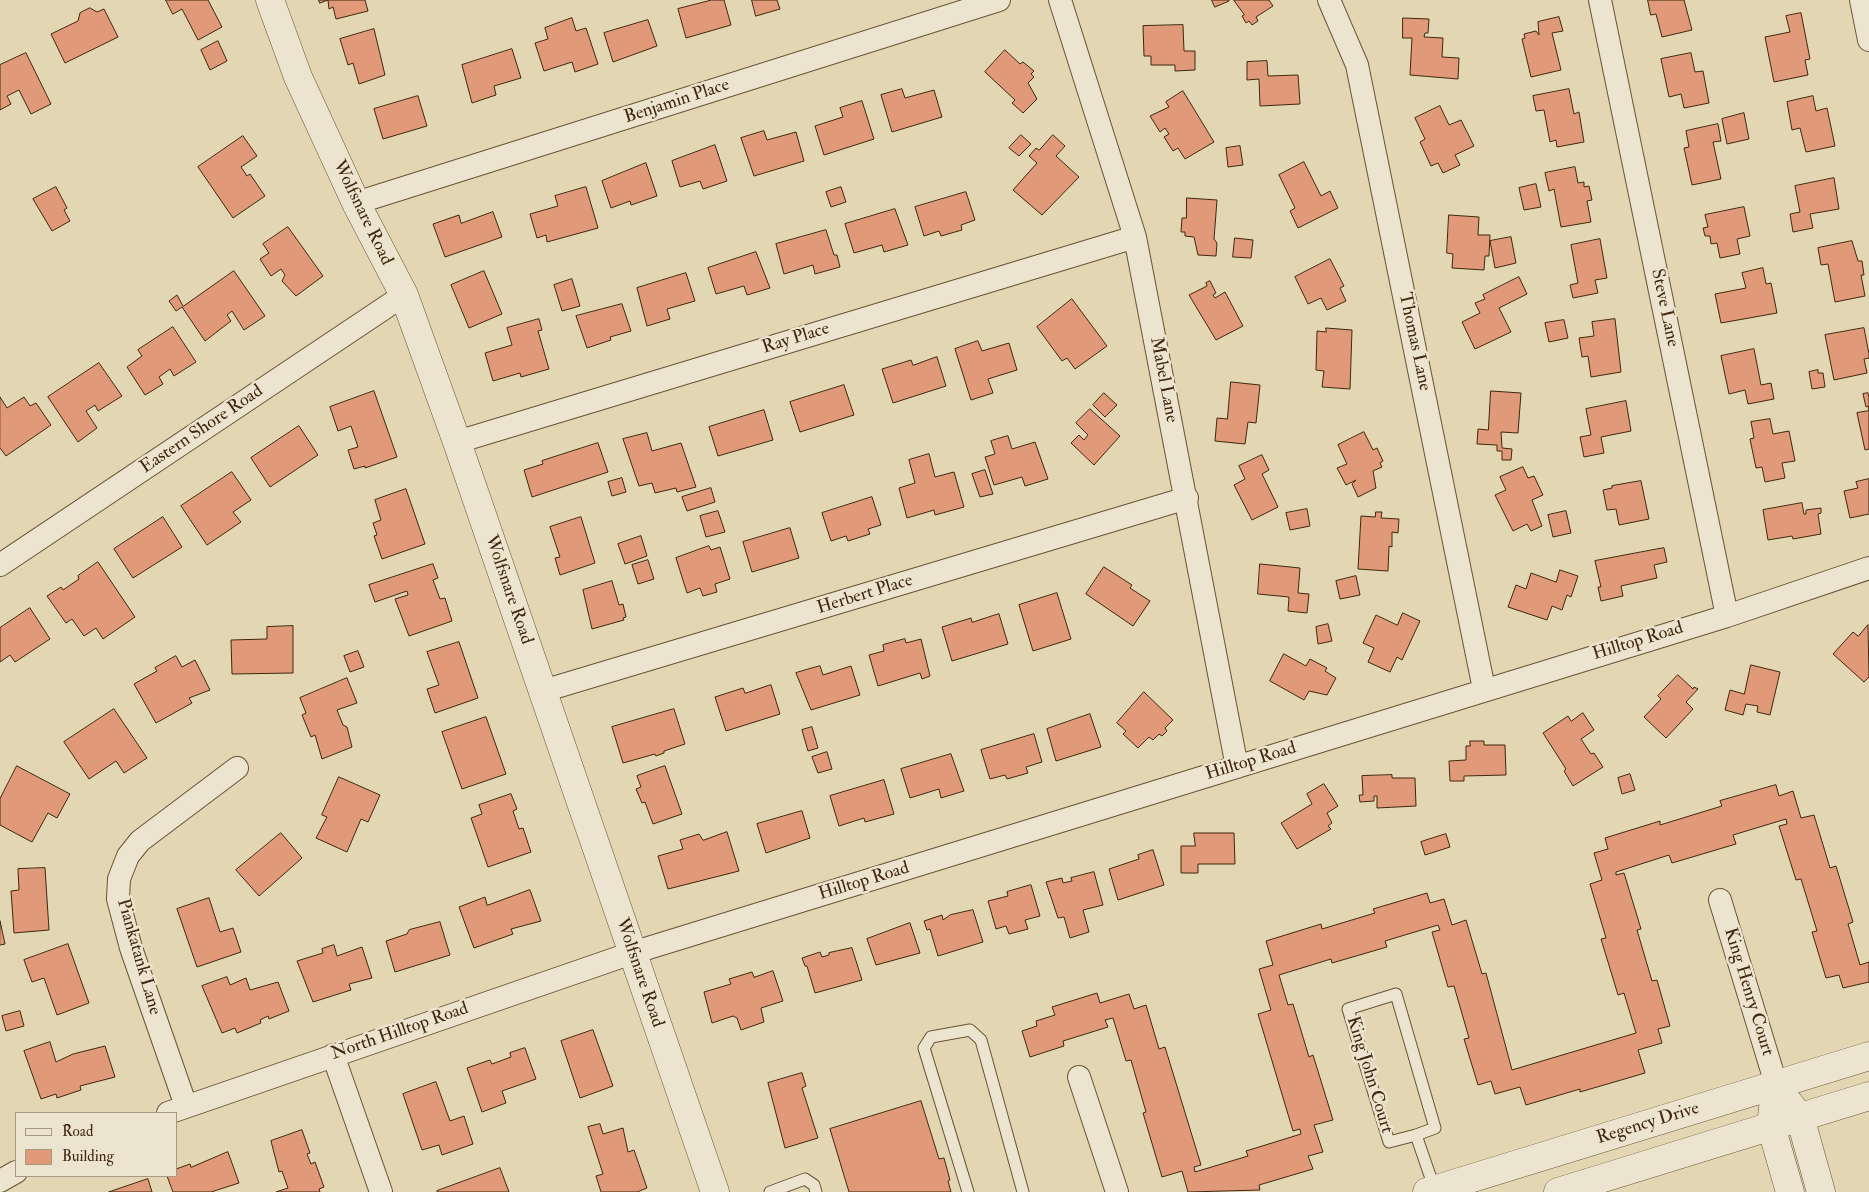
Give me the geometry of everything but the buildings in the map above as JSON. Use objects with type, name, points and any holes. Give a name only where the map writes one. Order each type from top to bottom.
[{"type":"street","name":"Wolfsnare Road","points":[[270,0],[298,77],[356,203],[404,296],[457,442],[715,1192]]},
{"type":"street","name":"Benjamin Place","points":[[356,203],[999,0]]},
{"type":"street","name":"Mabel Lane","points":[[1060,0],[1135,236],[1187,498],[1237,767]]},
{"type":"street","name":"Thomas Lane","points":[[1330,0],[1357,65],[1484,689]]},
{"type":"street","name":"Steve Lane","points":[[1600,0],[1727,616]]},
{"type":"street","points":[[1861,0],[1869,40]]},
{"type":"street","name":"Ray Place","points":[[457,442],[1135,236]]},
{"type":"street","name":"Eastern Shore Road","points":[[0,565],[404,296]]},
{"type":"street","name":"Herbert Place","points":[[543,692],[1187,498]]},
{"type":"street","name":"Hilltop Road","points":[[632,953],[1484,689],[1727,616],[1869,568]]},
{"type":"street","name":"Piankatank Lane","points":[[177,1110],[118,899],[119,879],[128,856],[140,840],[237,768]]},
{"type":"street","name":"King Henry Court","points":[[1720,900],[1776,1084]]},
{"type":"street","name":"North Hilltop Road","points":[[177,1110],[632,953]]},
{"type":"street","points":[[333,1055],[380,1192]]},
{"type":"street","name":"Regency Drive","points":[[1433,1191],[1869,1056]]},
{"type":"street","points":[[1078,1077],[1117,1192]]},
{"type":"street","points":[[1776,1084],[1800,1117],[1821,1192]]},
{"type":"street","points":[[1776,1084],[1771,1126],[1790,1192]]},
{"type":"street","points":[[1566,1191],[1869,1096]]},
{"type":"street","points":[[0,1181],[15,1173]]},
{"type":"lane","name":"King John Court","points":[[1396,994],[1436,1128],[1416,1135],[1389,1142],[1348,1009],[1396,994]]},
{"type":"lane","points":[[968,1192],[924,1048],[932,1037],[970,1030],[981,1040],[1024,1192]]},
{"type":"lane","name":"King John Court","points":[[1416,1135],[1433,1191]]},
{"type":"lane","points":[[770,1192],[805,1179],[814,1185],[816,1192]]}]
